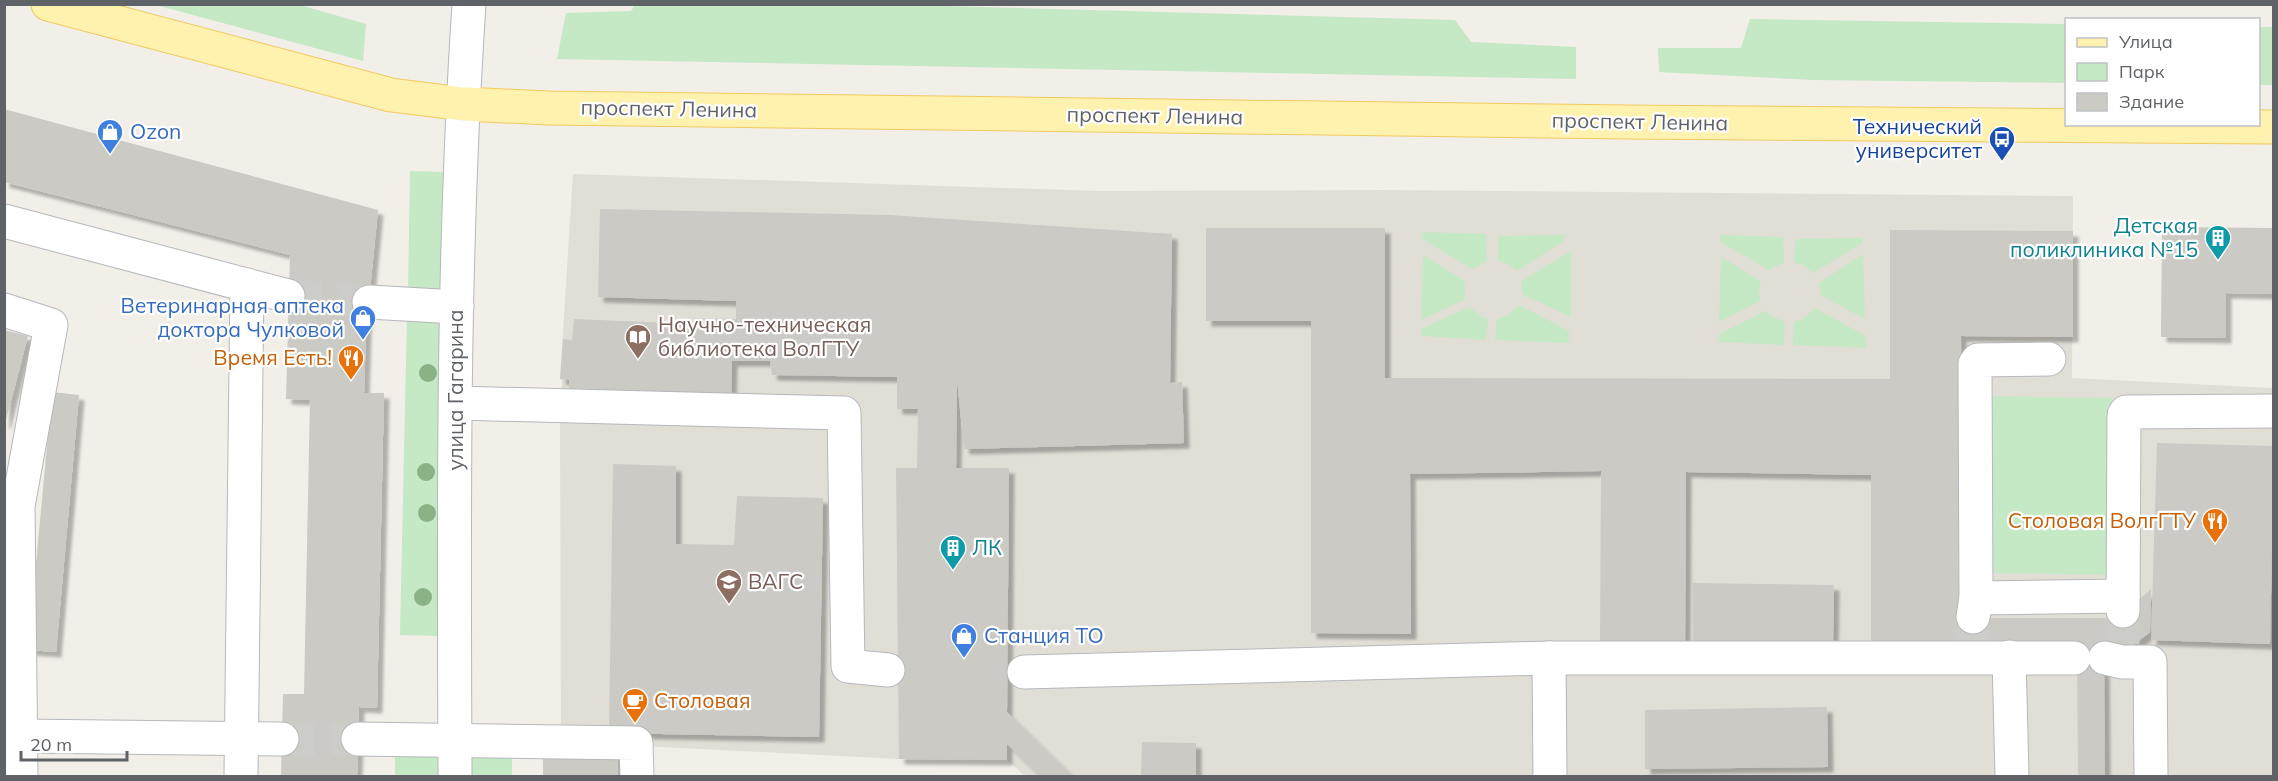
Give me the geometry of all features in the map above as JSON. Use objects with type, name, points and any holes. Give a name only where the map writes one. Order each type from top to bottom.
[{"type":"main road","name":"проспект Ленина","points":[[48,4],[391,95],[463,104],[549,108],[2065,125]]},
{"type":"main road","name":"проспект Ленина","points":[[2154,126],[2274,127]]},
{"type":"street","name":"улица Гагарина","points":[[455,777],[456,307],[469,4]]},
{"type":"street","points":[[4,221],[288,296]]},
{"type":"street","points":[[241,777],[247,285]]},
{"type":"street","points":[[369,302],[456,307]]},
{"type":"street","points":[[4,310],[51,325],[18,506],[21,777]]},
{"type":"street","points":[[1974,630],[1975,364],[1978,360],[2049,359]]},
{"type":"street","points":[[456,404],[844,413],[848,666],[888,670]]},
{"type":"street","points":[[1024,672],[1550,658],[1974,630],[2123,603],[2124,415],[2126,412],[2274,411]]},
{"type":"street","points":[[1974,630],[2009,657],[2106,657],[2150,662],[2151,777]]},
{"type":"street","points":[[2009,657],[2012,777]]},
{"type":"street","points":[[1550,658],[1550,777]]},
{"type":"street","points":[[21,736],[282,739]]},
{"type":"street","points":[[358,740],[636,743],[638,777]]},
{"type":"shaded area","points":[[573,174],[1099,191],[1384,190],[2073,196],[2072,378],[2273,388],[2273,776],[1025,776],[1007,760],[899,759],[561,742],[560,423],[562,380],[560,379]]},
{"type":"green space","points":[[156,5],[300,5],[366,24],[363,61]]},
{"type":"green space","points":[[635,5],[910,5],[1455,20],[1471,42],[1576,47],[1576,79],[557,59],[566,13],[631,11]]},
{"type":"green space","points":[[1750,19],[2065,24],[2065,83],[1813,80],[1659,72],[1658,48],[1741,48]]},
{"type":"green space","points":[[2260,27],[2273,27],[2273,85],[2260,85]]},
{"type":"green space","points":[[410,171],[443,172],[441,295],[408,294]]},
{"type":"green space","points":[[1423,232],[1486,234],[1487,261],[1472,269],[1422,239]]},
{"type":"green space","points":[[1565,235],[1564,241],[1517,271],[1498,260],[1498,236]]},
{"type":"green space","points":[[1720,235],[1783,237],[1784,262],[1769,270],[1720,242]]},
{"type":"green space","points":[[1862,238],[1862,243],[1813,273],[1805,266],[1794,262],[1796,239]]},
{"type":"green space","points":[[1571,251],[1571,317],[1522,294],[1521,281]]},
{"type":"green space","points":[[1863,254],[1865,319],[1820,295],[1819,283]]},
{"type":"green space","points":[[1423,255],[1465,281],[1465,299],[1421,320]]},
{"type":"green space","points":[[1721,257],[1761,281],[1760,301],[1719,322]]},
{"type":"green space","points":[[1519,305],[1569,331],[1569,343],[1495,340],[1497,319],[1507,316]]},
{"type":"green space","points":[[1469,307],[1488,319],[1486,340],[1422,336],[1421,329]]},
{"type":"green space","points":[[1815,308],[1866,336],[1866,348],[1793,345],[1794,322],[1803,319]]},
{"type":"green space","points":[[1766,311],[1771,316],[1785,322],[1784,345],[1719,342],[1719,334]]},
{"type":"green space","points":[[407,317],[445,318],[439,636],[400,635]]},
{"type":"green space","points":[[1987,396],[2112,398],[2109,575],[1985,573]]},
{"type":"green space","points":[[395,746],[443,746],[443,776],[395,776]]},
{"type":"green space","points":[[512,748],[512,776],[465,776],[465,749]]},
{"type":"building","points":[[4,109],[378,210],[366,329],[364,393],[384,393],[377,708],[359,707],[357,776],[281,776],[283,694],[304,694],[310,400],[286,399],[290,255],[4,182]]},
{"type":"building","points":[[600,209],[890,215],[1172,234],[1170,383],[1182,382],[1184,443],[964,449],[957,379],[956,468],[1009,468],[1007,712],[1072,776],[1040,776],[1007,744],[1007,760],[899,759],[896,468],[917,468],[918,409],[897,409],[897,377],[772,375],[770,361],[732,361],[731,403],[569,399],[569,380],[560,379],[563,339],[572,340],[574,319],[696,324],[694,318],[736,319],[736,301],[598,297]]},
{"type":"building","name":"Детская поликлиника №15","points":[[2162,227],[2274,228],[2274,294],[2226,293],[2226,338],[2161,337]]},
{"type":"building","points":[[1206,228],[1385,228],[1385,378],[1890,379],[1890,230],[2073,231],[2073,337],[1961,336],[1962,618],[2119,618],[2151,589],[2150,632],[2131,647],[2104,657],[2105,776],[2078,776],[2077,647],[1871,647],[1871,475],[1686,472],[1685,648],[1600,648],[1601,471],[1410,474],[1411,634],[1311,633],[1311,321],[1206,321]]},
{"type":"building","points":[[4,330],[28,336],[5,424],[4,424]]},
{"type":"building","points":[[52,392],[79,395],[56,652],[28,650]]},
{"type":"building","points":[[2157,443],[2274,446],[2270,644],[2151,640]]},
{"type":"building","name":"ВАГС","points":[[613,464],[676,466],[676,544],[734,545],[737,496],[823,498],[819,737],[609,733]]},
{"type":"building","points":[[1693,583],[1834,585],[1833,645],[1693,644]]},
{"type":"building","points":[[1827,707],[1828,767],[1645,769],[1645,710]]},
{"type":"building","points":[[1142,742],[1196,743],[1196,776],[1141,775]]},
{"type":"building","points":[[543,749],[618,750],[618,776],[543,776]]},
{"type":"tunnel","points":[[288,296],[369,302]]},
{"type":"tunnel","points":[[2123,611],[2123,650]]},
{"type":"tunnel","points":[[1973,617],[1973,649]]},
{"type":"tunnel","points":[[282,739],[358,739]]},
{"type":"place","name":"Ozon","points":[[110,155]]},
{"type":"place","name":"Технический университет","points":[[2002,162]]},
{"type":"place","name":"Детская поликлиника №15","points":[[2218,261]]},
{"type":"place","name":"Ветеринарная аптека доктора Чулковой","points":[[363,341]]},
{"type":"place","name":"Научно-техническая библиотека ВолГТУ","points":[[638,360]]},
{"type":"place","name":"Время Есть!","points":[[351,381]]},
{"type":"place","name":"Столовая ВолгГТУ","points":[[2215,544]]},
{"type":"place","name":"ЛК","points":[[953,571]]},
{"type":"place","name":"ВАГС","points":[[729,605]]},
{"type":"place","name":"Станция ТО","points":[[964,659]]},
{"type":"place","name":"Столовая","points":[[635,724]]}]
